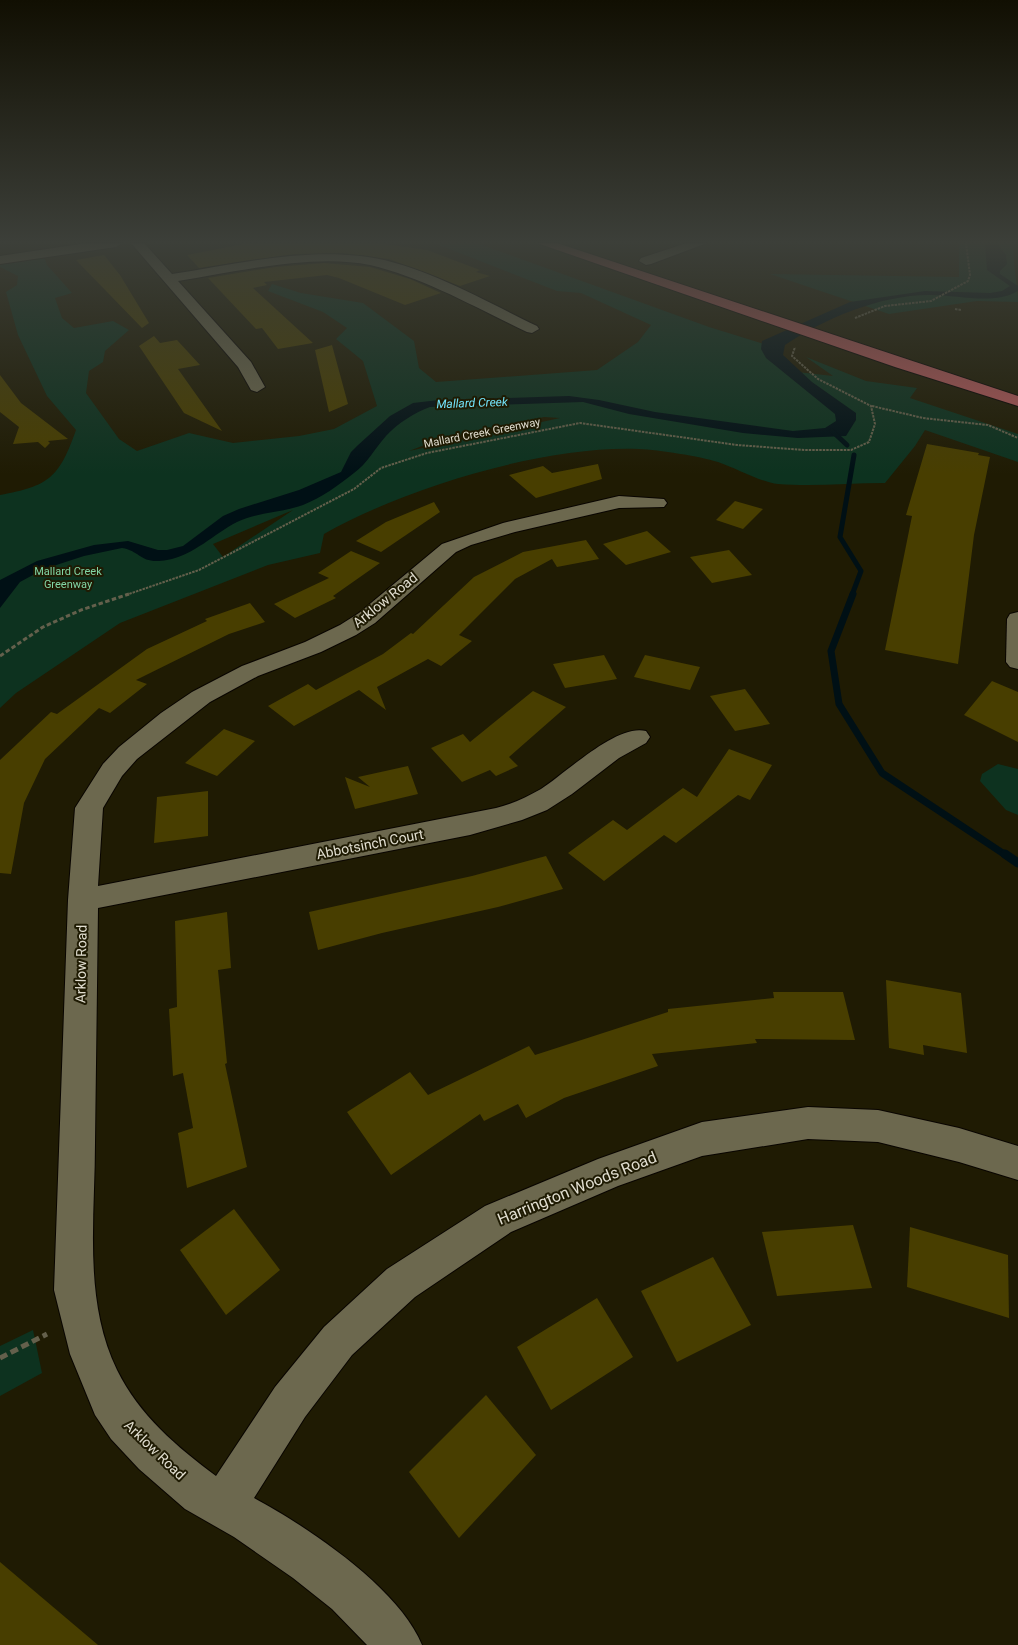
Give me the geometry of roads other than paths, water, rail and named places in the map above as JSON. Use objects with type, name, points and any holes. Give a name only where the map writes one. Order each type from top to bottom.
[{"type":"main road","points":[[769,320],[1018,401]]},
{"type":"street","points":[[204,320],[244,365],[257,387]]},
{"type":"street","points":[[512,320],[532,329]]},
{"type":"street","name":"Arklow Road","points":[[398,1645],[388,1632],[336,1582],[292,1547],[196,1489],[156,1455],[119,1414],[96,1371],[82,1332],[74,1290],[83,900],[89,808],[112,770],[138,744],[170,719],[220,686],[348,630],[367,618],[449,548],[464,541],[510,527],[619,502],[658,503]]},
{"type":"street","points":[[1018,619],[1018,662]]},
{"type":"street","name":"Abbotsinch Court","points":[[83,900],[470,825],[514,814],[556,792],[603,756],[637,737]]},
{"type":"street","name":"Harrington Woods Road","points":[[224,1505],[290,1402],[338,1341],[401,1283],[498,1219],[611,1171],[702,1139],[808,1123],[878,1126],[959,1145],[1018,1163]]},
{"type":"water","name":"Mallard Creek","points":[[810,320],[831,320],[800,335],[785,345],[783,355],[812,382],[856,413],[856,420],[846,436],[798,438],[743,433],[629,414],[583,402],[430,407],[412,415],[395,427],[359,469],[330,491],[310,502],[295,508],[261,514],[237,522],[186,554],[167,560],[151,561],[122,548],[84,556],[44,569],[20,582],[0,608],[0,580],[37,561],[94,545],[128,541],[158,550],[183,546],[223,516],[299,490],[341,472],[351,452],[357,446],[390,416],[413,403],[439,400],[569,396],[599,400],[655,412],[793,431],[825,428],[836,421],[835,414],[766,358],[761,349],[762,341]]},
{"type":"waterway","points":[[832,431],[847,445]]},
{"type":"waterway","points":[[852,595],[861,571],[840,537],[854,455]]},
{"type":"waterway","points":[[853,594],[831,651],[839,704],[882,773],[1007,856]]},
{"type":"waterway","points":[[1005,854],[1018,863]]},
{"type":"park label","name":"Mallard Creek Greenway","points":[[68,577]]}]
